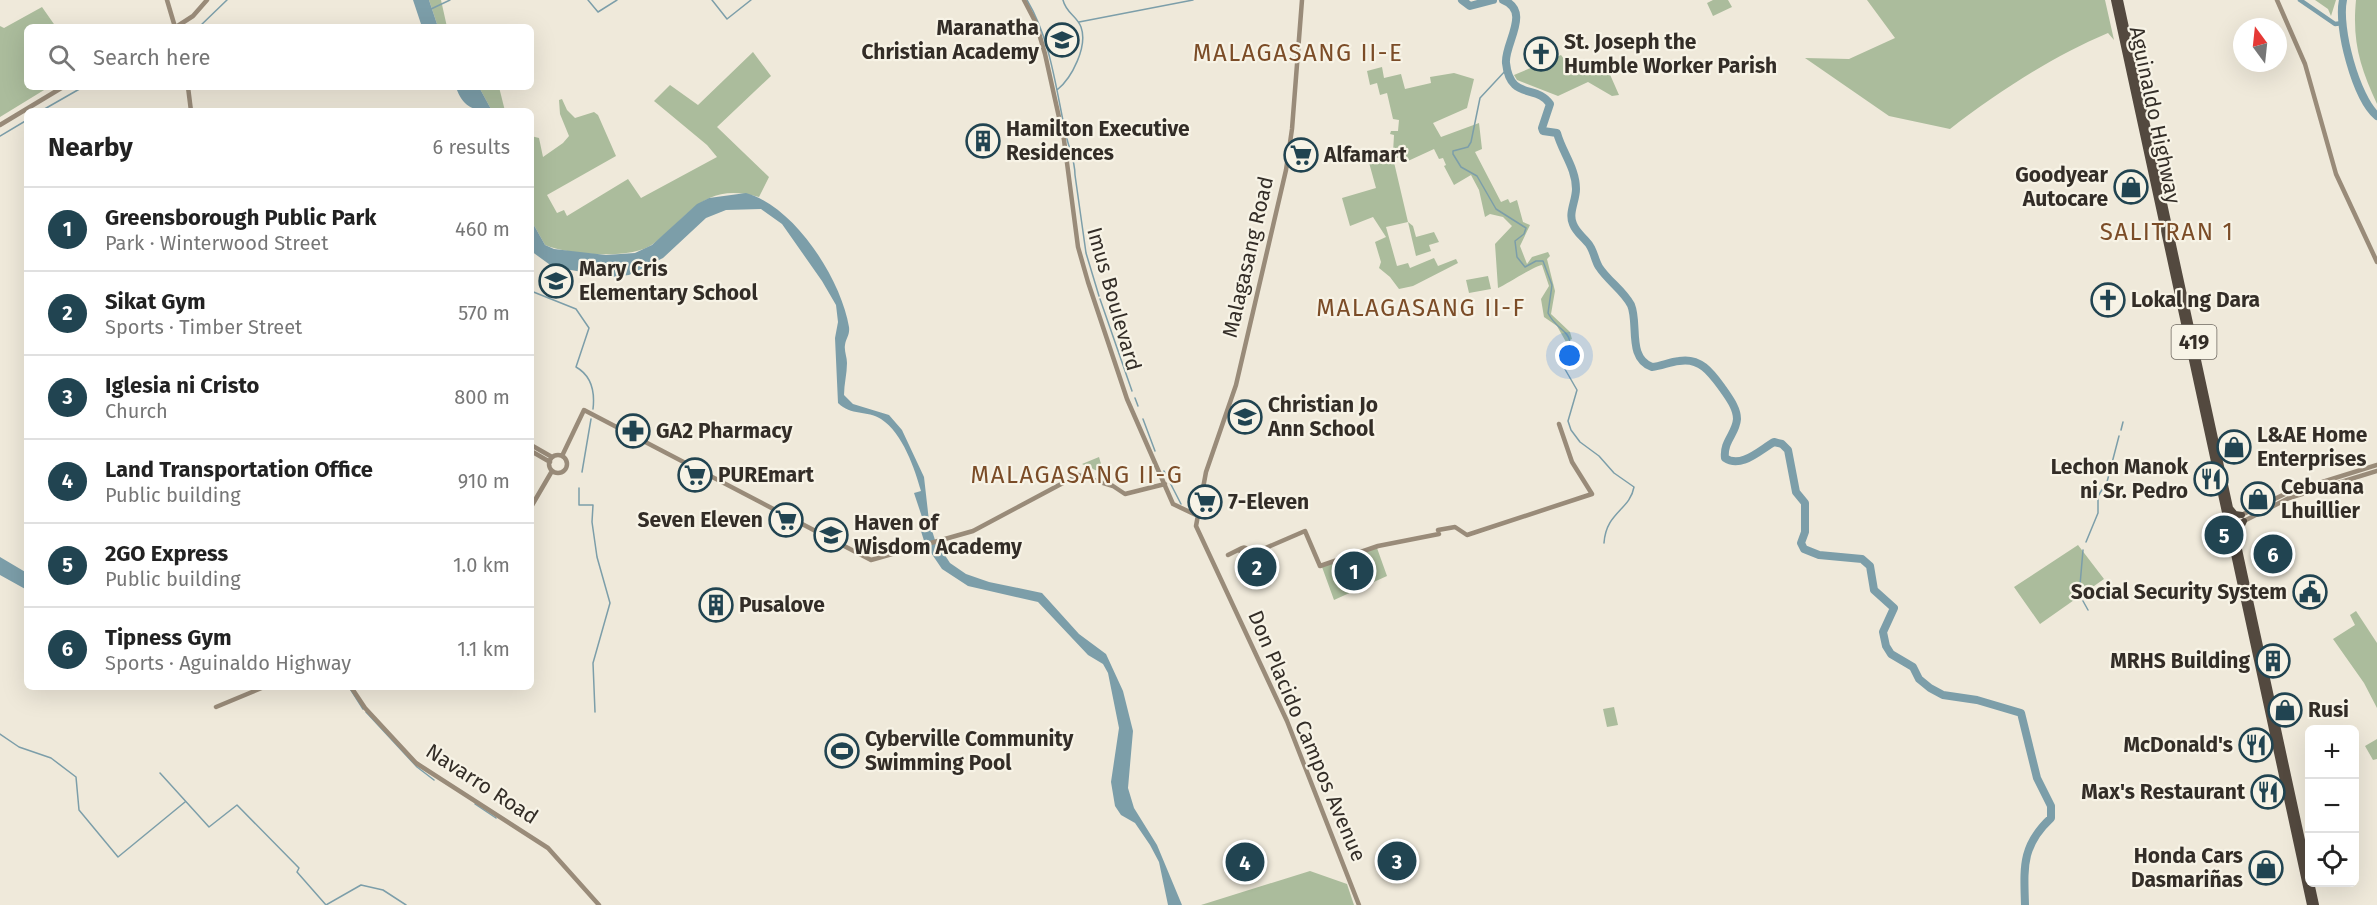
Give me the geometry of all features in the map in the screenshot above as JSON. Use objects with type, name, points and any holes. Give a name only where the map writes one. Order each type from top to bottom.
[{"type":"highway","name":"Aguinaldo Highway","points":[[2114,0],[2129,58],[2305,854]]},
{"type":"highway","name":"Aguinaldo Highway","points":[[2120,0],[2129,58],[2230,522],[2310,905]]},
{"type":"highway","points":[[2229,508],[2243,518],[2238,532],[2242,564]]},
{"type":"highway","points":[[2312,887],[2316,905]]},
{"type":"street","points":[[167,0],[174,24]]},
{"type":"street","points":[[180,24],[193,16],[207,0]]},
{"type":"street","name":"Imus Boulevard","points":[[1024,0],[1039,31],[1045,54],[1064,140],[1078,247],[1088,282],[1130,407],[1174,506],[1196,516]]},
{"type":"street","name":"Malagasang Road","points":[[1196,516],[1206,472],[1236,385],[1286,170],[1292,129],[1302,0]]},
{"type":"street","points":[[2277,0],[2305,63],[2336,174],[2377,262]]},
{"type":"street","points":[[28,108],[58,90]]},
{"type":"street","points":[[188,90],[192,108]]},
{"type":"street","points":[[0,125],[24,111]]},
{"type":"street","points":[[534,452],[551,460],[562,456],[584,410],[871,560],[973,531],[1078,475],[1125,494],[1165,484]]},
{"type":"street","points":[[1242,551],[1245,548],[1248,552],[1254,553],[1305,531],[1320,566],[1378,546],[1455,527],[1467,535],[1592,494],[1572,462],[1559,424]]},
{"type":"street","points":[[534,447],[551,460],[552,471],[534,502]]},
{"type":"street","points":[[552,471],[561,472],[567,466],[562,456]]},
{"type":"street","points":[[2243,518],[2287,493],[2377,465]]},
{"type":"street","points":[[2230,522],[2289,498],[2377,471]]},
{"type":"street","name":"Don Placido Campos Avenue","points":[[1196,516],[1199,537],[1240,618],[1287,721],[1359,905]]},
{"type":"street","points":[[216,707],[257,690]]},
{"type":"street","name":"Navarro Road","points":[[353,690],[365,708],[416,763],[548,848],[599,905]]},
{"type":"green space","points":[[429,0],[441,0],[446,24],[437,24]]},
{"type":"green space","points":[[1713,0],[1728,0],[1732,7],[1713,16],[1707,3]]},
{"type":"green space","points":[[1867,0],[2105,0],[2114,40],[2108,33],[2067,52],[2007,88],[1950,129],[1889,116],[1805,58],[1849,59],[1895,38]]},
{"type":"green space","points":[[2315,0],[2336,0],[2331,16],[2328,9]]},
{"type":"green space","points":[[2356,0],[2377,0],[2377,104],[2366,78],[2356,42]]},
{"type":"green space","points":[[42,7],[54,24],[24,24],[24,90],[44,90],[0,117],[0,26],[4,28]]},
{"type":"green space","points":[[753,52],[771,76],[717,127],[769,177],[759,197],[740,193],[710,198],[698,204],[653,244],[631,252],[584,253],[545,245],[534,225],[534,137],[539,138],[543,157],[569,136],[560,114],[559,100],[562,99],[567,110],[575,118],[594,112],[598,115],[616,156],[547,195],[557,213],[564,210],[567,216],[628,179],[641,198],[717,157],[707,145],[654,101],[670,85],[698,105]]},
{"type":"green space","points":[[1561,55],[1569,66],[1608,70],[1619,95],[1612,96],[1588,82],[1558,96],[1517,80],[1514,75]]},
{"type":"green space","points":[[1382,67],[1384,78],[1401,74],[1405,89],[1431,83],[1430,77],[1454,73],[1474,79],[1467,108],[1433,123],[1441,137],[1479,123],[1482,149],[1475,152],[1501,202],[1508,199],[1510,203],[1517,200],[1523,222],[1530,225],[1520,246],[1527,264],[1532,257],[1548,252],[1550,256],[1547,259],[1555,291],[1551,314],[1570,332],[1572,339],[1566,342],[1557,326],[1544,317],[1541,299],[1549,286],[1542,265],[1498,288],[1495,244],[1512,226],[1503,217],[1490,214],[1485,217],[1479,190],[1471,175],[1454,185],[1444,166],[1446,165],[1443,158],[1439,159],[1434,149],[1408,161],[1407,158],[1393,158],[1408,222],[1386,227],[1397,266],[1408,263],[1410,268],[1434,258],[1438,266],[1456,259],[1458,263],[1413,286],[1399,289],[1379,268],[1381,262],[1375,242],[1386,237],[1373,217],[1350,226],[1342,198],[1376,188],[1368,159],[1372,157],[1371,154],[1393,153],[1394,135],[1390,134],[1391,131],[1398,131],[1399,120],[1393,119],[1387,93],[1380,95],[1377,83],[1370,85],[1367,71]]},
{"type":"green space","points":[[481,90],[500,90],[504,108],[490,108]]},
{"type":"green space","points":[[1408,222],[1413,226],[1416,237],[1434,232],[1439,242],[1429,245],[1431,251],[1416,256]]},
{"type":"green space","points":[[1488,276],[1491,289],[1469,293],[1466,280]]},
{"type":"green space","points":[[1099,457],[1104,474],[1082,464]]},
{"type":"green space","points":[[2078,545],[2104,579],[2040,624],[2014,587]]},
{"type":"green space","points":[[1377,548],[1387,576],[1334,600],[1322,567]]},
{"type":"green space","points":[[2356,611],[2377,643],[2377,708],[2364,683],[2333,639],[2355,625],[2350,615]]},
{"type":"green space","points":[[1614,707],[1618,725],[1607,727],[1603,709]]},
{"type":"green space","points":[[2377,739],[2377,759],[2373,760],[2365,746]]},
{"type":"green space","points":[[1310,871],[1347,884],[1354,905],[1201,905]]},
{"type":"water","points":[[413,0],[429,0],[437,24],[421,24]]},
{"type":"water","points":[[457,90],[481,90],[490,108],[469,106]]},
{"type":"water","points":[[746,193],[764,201],[782,213],[813,247],[836,288],[849,327],[845,347],[847,363],[844,395],[853,404],[889,415],[902,430],[924,477],[929,521],[935,540],[950,563],[966,574],[989,582],[1042,593],[1079,634],[1106,654],[1123,691],[1133,731],[1128,788],[1134,808],[1157,845],[1182,905],[1168,905],[1159,862],[1150,845],[1135,823],[1121,815],[1115,806],[1111,782],[1119,728],[1108,673],[1103,664],[1088,655],[1038,602],[968,586],[942,569],[925,544],[920,528],[922,517],[914,493],[921,491],[902,442],[889,425],[881,419],[848,410],[838,403],[836,305],[782,224],[761,209],[726,210],[706,218],[663,258],[629,275],[612,277],[553,267],[534,253],[534,225],[545,245],[554,249],[606,255],[635,253],[652,245],[697,204],[709,198]]},
{"type":"water","points":[[0,557],[24,571],[24,588],[0,575]]},
{"type":"waterway","points":[[202,24],[227,0]]},
{"type":"waterway","points":[[431,9],[450,0]]},
{"type":"waterway","points":[[588,0],[598,12],[617,0]]},
{"type":"waterway","points":[[712,0],[727,19],[751,0]]},
{"type":"waterway","points":[[1027,0],[1042,32],[1052,66],[1074,164],[1086,253],[1099,296]]},
{"type":"waterway","points":[[1057,90],[1073,70],[1083,35],[1081,27],[1063,0]]},
{"type":"waterway","points":[[1079,22],[1193,0]]},
{"type":"waterway","points":[[1462,0],[1470,6],[1493,0]]},
{"type":"waterway","points":[[1503,0],[1511,5],[1516,20],[1506,55],[1509,75],[1518,87],[1538,94],[1550,104],[1542,128],[1543,131],[1557,133],[1574,174],[1576,189],[1571,216],[1573,224],[1591,248],[1599,267],[1631,305],[1636,348],[1644,363],[1652,367],[1687,360],[1700,364],[1715,378],[1737,415],[1736,424],[1726,447],[1725,458],[1731,461],[1744,460],[1774,442],[1782,444],[1788,450],[1796,492],[1805,503],[1805,532],[1801,543],[1804,549],[1819,555],[1862,559],[1870,566],[1874,590],[1894,608],[1883,632],[1886,646],[1891,654],[1913,667],[1919,679],[1943,695],[1977,700],[2021,713],[2037,778],[2051,806],[2051,818],[2034,838],[2026,858],[2025,905]]},
{"type":"waterway","points":[[2300,0],[2335,24],[2343,23]]},
{"type":"waterway","points":[[2343,0],[2343,27],[2355,79],[2369,107],[2377,116]]},
{"type":"waterway","points":[[1507,69],[1480,98],[1468,147],[1453,151],[1453,154],[1461,167],[1477,176],[1496,209],[1526,228],[1524,234],[1515,241],[1517,257],[1525,267],[1536,261],[1543,261],[1552,285],[1548,313],[1569,338],[1570,344],[1562,364],[1577,390],[1568,421],[1571,430],[1580,442],[1599,456],[1614,473],[1634,487],[1628,501],[1609,524],[1604,543]]},
{"type":"waterway","points":[[46,108],[78,90]]},
{"type":"waterway","points":[[0,136],[24,122]]},
{"type":"waterway","points":[[534,292],[576,309],[589,328],[576,367],[589,380],[593,409]]},
{"type":"waterway","points":[[1100,299],[1132,391]]},
{"type":"waterway","points":[[1135,398],[1138,406]]},
{"type":"waterway","points":[[582,472],[591,419]]},
{"type":"waterway","points":[[1143,419],[1155,451]]},
{"type":"waterway","points":[[2121,430],[2123,422]]},
{"type":"waterway","points":[[2086,542],[2098,513],[2098,496],[2107,482],[2119,436]]},
{"type":"waterway","points":[[1164,471],[1181,504]]},
{"type":"waterway","points":[[579,488],[579,505],[593,505],[592,522],[597,557],[610,603],[593,663],[595,712]]},
{"type":"waterway","points":[[2080,585],[2083,550]]},
{"type":"waterway","points":[[2080,591],[2081,595]]},
{"type":"waterway","points":[[2083,601],[2088,610]]},
{"type":"waterway","points":[[351,690],[363,709]]},
{"type":"waterway","points":[[366,712],[417,767],[434,780]]},
{"type":"waterway","points":[[0,734],[19,747],[51,758],[76,777],[79,810],[118,857],[185,802]]},
{"type":"waterway","points":[[160,773],[209,827],[237,805],[299,868],[297,872],[326,905],[361,885],[383,890],[406,905]]},
{"type":"waterway","points":[[475,804],[496,818]]},
{"type":"place","name":"Maranatha Christian Academy","points":[[1062,40]]},
{"type":"place","name":"St. Joseph the Humble Worker Parish","points":[[1541,54]]},
{"type":"place","name":"Hamilton Executive Residences","points":[[983,141]]},
{"type":"place","name":"Alfamart","points":[[1301,155]]},
{"type":"place","name":"Goodyear Autocare","points":[[2131,187]]},
{"type":"place","name":"Mary Cris Elementary School","points":[[556,281]]},
{"type":"place","name":"Lokal ng Dara","points":[[2108,300]]},
{"type":"place","name":"Christian Jo Ann School","points":[[1245,417]]},
{"type":"place","name":"GA2 Pharmacy","points":[[633,431]]},
{"type":"place","name":"L&AE Home Enterprises","points":[[2234,447]]},
{"type":"place","name":"PUREmart","points":[[695,475]]},
{"type":"place","name":"Lechon Manok ni Sr. Pedro","points":[[2211,479]]},
{"type":"place","name":"Cebuana Lhuillier","points":[[2258,499]]},
{"type":"place","name":"7-Eleven","points":[[1205,502]]},
{"type":"place","name":"Seven Eleven","points":[[786,520]]},
{"type":"place","name":"Haven of Wisdom Academy","points":[[831,535]]},
{"type":"place","name":"2GO Express","points":[[2224,535]]},
{"type":"place","name":"Tipness Gym","points":[[2273,554]]},
{"type":"place","name":"Sikat Gym","points":[[1257,567]]},
{"type":"place","name":"Greensborough Public Park","points":[[1354,571]]},
{"type":"place","name":"Social Security System","points":[[2310,592]]},
{"type":"place","name":"Pusalove","points":[[716,605]]},
{"type":"place","name":"MRHS Building","points":[[2273,661]]},
{"type":"place","name":"Rusi","points":[[2285,710]]},
{"type":"place","name":"McDonald's","points":[[2256,745]]},
{"type":"place","name":"Cyberville Community Swimming Pool","points":[[842,751]]},
{"type":"place","name":"Max's Restaurant","points":[[2268,792]]},
{"type":"place","name":"Iglesia ni Cristo","points":[[1397,861]]},
{"type":"place","name":"Land Transportation Office","points":[[1245,862]]},
{"type":"place","name":"Honda Cars Dasmariñas","points":[[2266,868]]},
{"type":"district","name":"MALAGASANG II-E","points":[[1298,53]]},
{"type":"district","name":"SALITRAN 1","points":[[2167,232]]},
{"type":"district","name":"MALAGASANG II-F","points":[[1421,308]]},
{"type":"district","name":"MALAGASANG II-G","points":[[1077,475]]}]
